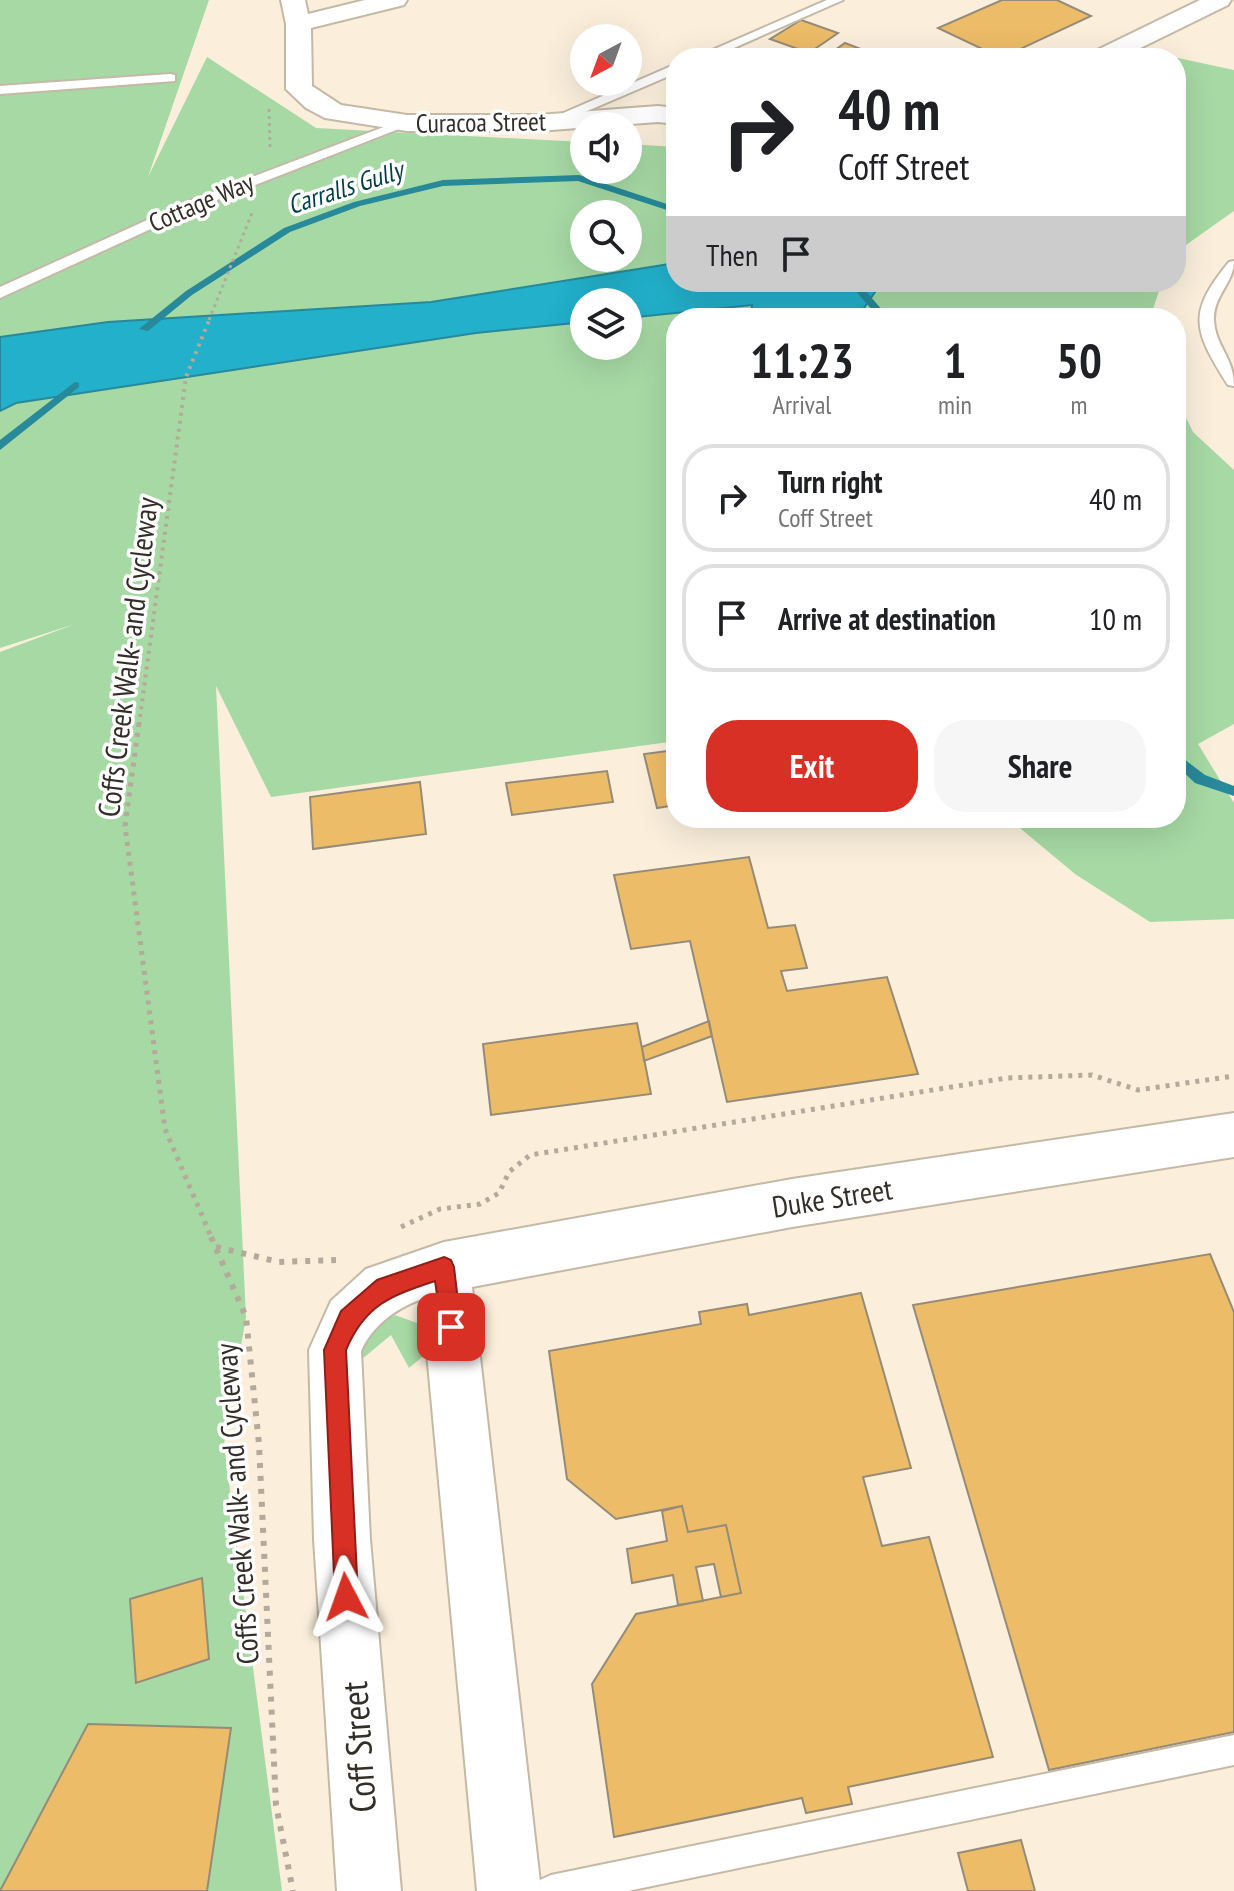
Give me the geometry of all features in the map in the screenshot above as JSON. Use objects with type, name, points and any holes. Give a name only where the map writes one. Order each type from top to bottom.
[{"type":"street","points":[[296,12],[395,0]]},
{"type":"street","points":[[1121,48],[1219,0]]},
{"type":"street","name":"Curacoa Street","points":[[296,12],[299,89],[334,112],[407,123],[552,121],[666,115]]},
{"type":"street","name":"Duke Street","points":[[437,1268],[792,1203],[1234,1135]]},
{"type":"street","points":[[437,1268],[509,1891]]},
{"type":"street","name":"Coff Street","points":[[369,1891],[342,1539],[335,1350],[349,1319],[384,1287],[437,1268]]},
{"type":"lane","points":[[724,48],[837,0]]},
{"type":"lane","points":[[552,121],[666,72]]},
{"type":"lane","points":[[0,90],[170,78]]},
{"type":"lane","name":"Cottage Way","points":[[0,293],[270,173],[407,123]]},
{"type":"lane","points":[[1234,265],[1216,285],[1204,309],[1207,331],[1234,381]]},
{"type":"lane","points":[[551,1891],[1234,1750]]},
{"type":"path","name":"Coffs Creek Walk- and Cycleway","points":[[269,99],[270,173],[228,268],[186,377],[125,826],[165,1129],[246,1317],[259,1444],[276,1805],[293,1891]]},
{"type":"path","points":[[387,1234],[440,1209],[480,1204],[499,1193],[509,1172],[530,1155],[1007,1078],[1092,1075],[1138,1090],[1234,1076]]},
{"type":"path","points":[[215,1247],[279,1262],[346,1260]]},
{"type":"green space","points":[[0,0],[209,0],[148,177],[207,57],[316,128],[570,141],[570,184],[642,184],[642,145],[666,146],[666,265],[642,268],[642,200],[570,200],[570,272],[619,272],[430,302],[108,322],[0,337]]},
{"type":"green space","points":[[1186,60],[1234,70],[1234,211],[1186,245]]},
{"type":"green space","points":[[875,292],[1159,292],[1153,308],[864,308]]},
{"type":"green space","points":[[753,305],[753,308],[724,308]]},
{"type":"green space","points":[[666,314],[666,742],[271,797],[216,686],[246,1317],[224,1444],[282,1891],[0,1891],[0,652],[75,624],[0,648],[0,411],[16,403],[476,333],[570,323],[570,360],[642,360],[642,317]]},
{"type":"green space","points":[[1186,418],[1193,432],[1234,470],[1234,724],[1198,744],[1234,803],[1234,919],[1150,922],[1075,874],[1020,828],[1186,828]]},
{"type":"green space","points":[[395,1315],[428,1327],[433,1348],[409,1368],[391,1335],[356,1364],[369,1335]]},
{"type":"water","points":[[666,265],[666,292],[875,292],[864,308],[752,308],[752,305],[666,308],[666,314],[642,317],[642,288],[570,288],[570,323],[476,333],[16,403],[0,411],[0,337],[108,322],[431,302],[619,272],[642,272],[642,268]]},
{"type":"building","points":[[1002,0],[1057,0],[1091,16],[1022,48],[980,48],[938,28]]},
{"type":"building","points":[[801,20],[838,33],[816,48],[795,48],[770,39]]},
{"type":"building","points":[[845,43],[858,48],[838,48]]},
{"type":"building","points":[[666,751],[666,807],[657,808],[644,754]]},
{"type":"building","points":[[607,771],[613,802],[512,815],[506,783]]},
{"type":"building","points":[[420,782],[426,834],[313,849],[310,797]]},
{"type":"building","points":[[749,857],[768,928],[795,925],[807,968],[781,971],[787,991],[887,977],[918,1074],[727,1102],[690,941],[631,949],[614,875]]},
{"type":"building","points":[[709,1021],[712,1036],[644,1061],[642,1047]]},
{"type":"building","points":[[637,1023],[651,1094],[491,1115],[483,1044]]},
{"type":"building","points":[[1210,1254],[1234,1312],[1234,1732],[1049,1770],[913,1305]]},
{"type":"building","points":[[861,1293],[911,1468],[863,1477],[882,1546],[929,1537],[993,1757],[848,1787],[852,1804],[806,1813],[802,1798],[614,1837],[592,1684],[636,1614],[741,1593],[726,1525],[688,1532],[682,1506],[616,1519],[567,1479],[549,1351],[701,1324],[699,1312],[747,1304],[749,1315]]},
{"type":"building","points":[[682,1506],[688,1532],[726,1525],[741,1593],[721,1597],[714,1564],[696,1567],[703,1601],[678,1605],[673,1575],[632,1583],[627,1549],[667,1541],[662,1511]]},
{"type":"building","points":[[202,1578],[209,1659],[136,1683],[130,1599]]},
{"type":"building","points":[[88,1724],[231,1728],[207,1891],[0,1891]]},
{"type":"building","points":[[1021,1840],[1035,1891],[968,1891],[958,1853]]},
{"type":"waterway","name":"Carralls Gully","points":[[144,329],[189,293],[287,230],[357,204],[443,183],[579,178],[666,207]]},
{"type":"waterway","name":"Carralls Gully","points":[[862,292],[875,308]]},
{"type":"waterway","name":"Carralls Gully","points":[[0,446],[75,385]]},
{"type":"waterway","name":"Carralls Gully","points":[[1186,767],[1200,779],[1234,791]]},
{"type":"route","points":[[346,1597],[335,1350],[349,1319],[384,1287],[444,1267],[451,1327]]}]
